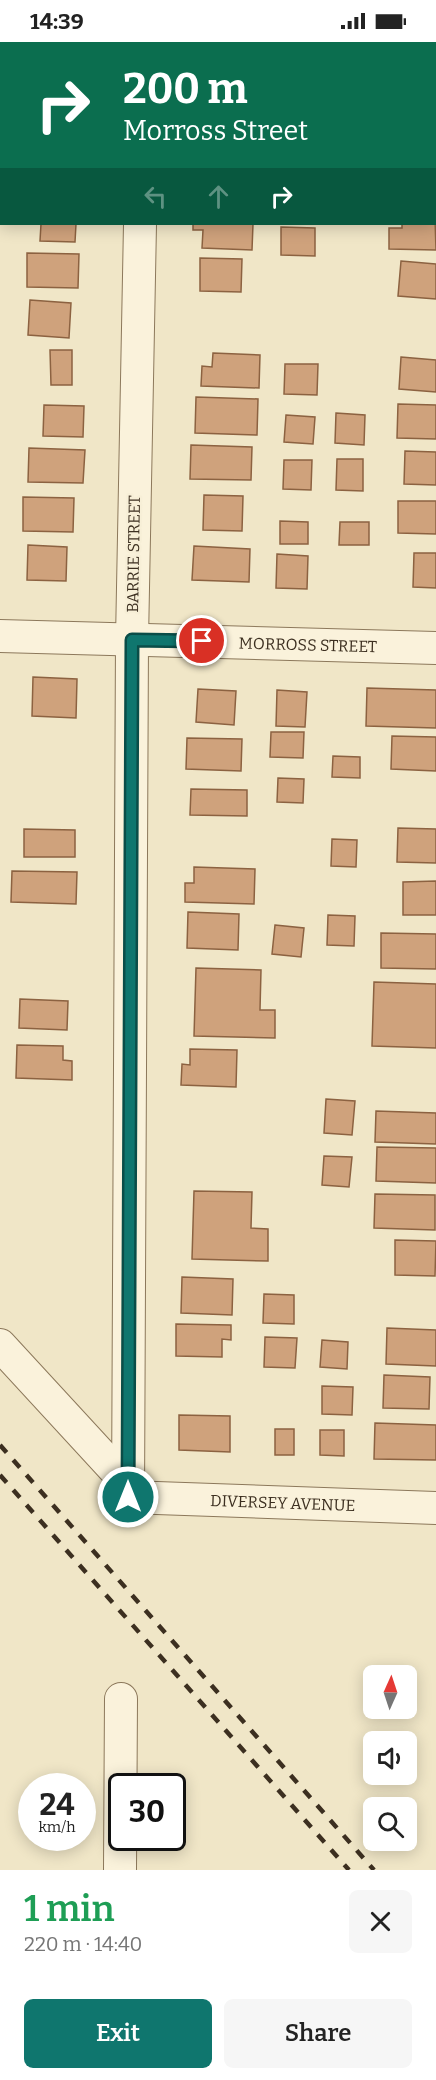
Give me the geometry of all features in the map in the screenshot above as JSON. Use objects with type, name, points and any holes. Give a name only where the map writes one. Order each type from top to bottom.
[{"type":"street","name":"BARRIE STREET","points":[[128,1491],[132,640],[140,225]]},
{"type":"street","name":"MORROSS STREET","points":[[0,636],[436,648]]},
{"type":"street","points":[[0,1345],[128,1491]]},
{"type":"street","name":"DIVERSEY AVENUE","points":[[128,1491],[436,1508]]},
{"type":"street","points":[[120,1870],[121,1699]]},
{"type":"building","points":[[41,225],[76,225],[75,242],[40,241]]},
{"type":"building","points":[[193,225],[253,225],[252,250],[202,248],[203,230],[193,230]]},
{"type":"building","points":[[402,225],[435,225],[436,250],[389,249],[389,228],[402,228]]},
{"type":"building","points":[[281,227],[315,228],[315,256],[281,255]]},
{"type":"building","points":[[27,253],[79,254],[78,288],[27,287]]},
{"type":"building","points":[[200,258],[242,259],[241,292],[200,291]]},
{"type":"building","points":[[401,261],[436,264],[436,299],[398,296]]},
{"type":"building","points":[[30,300],[71,303],[69,338],[28,335]]},
{"type":"building","points":[[50,350],[72,350],[72,385],[51,385]]},
{"type":"building","points":[[213,353],[260,355],[259,388],[201,386],[202,366],[212,367]]},
{"type":"building","points":[[401,357],[436,360],[436,392],[399,389]]},
{"type":"building","points":[[285,364],[318,364],[317,395],[284,394]]},
{"type":"building","points":[[196,397],[258,399],[257,435],[195,433]]},
{"type":"building","points":[[398,404],[436,405],[436,439],[397,438]]},
{"type":"building","points":[[44,405],[84,406],[83,437],[43,436]]},
{"type":"building","points":[[336,413],[365,415],[364,445],[335,443]]},
{"type":"building","points":[[286,415],[315,417],[313,444],[284,442]]},
{"type":"building","points":[[191,445],[252,447],[251,480],[190,479]]},
{"type":"building","points":[[29,448],[85,450],[83,483],[28,482]]},
{"type":"building","points":[[405,451],[436,452],[436,485],[404,484]]},
{"type":"building","points":[[337,459],[363,459],[363,491],[336,490]]},
{"type":"building","points":[[284,460],[312,460],[311,490],[283,489]]},
{"type":"building","points":[[204,495],[243,496],[242,531],[203,530]]},
{"type":"building","points":[[23,497],[74,498],[73,532],[23,531]]},
{"type":"building","points":[[398,501],[436,501],[436,534],[398,533]]},
{"type":"building","points":[[280,521],[308,522],[308,544],[280,544]]},
{"type":"building","points":[[340,522],[369,522],[369,545],[339,545]]},
{"type":"building","points":[[28,545],[67,547],[66,581],[27,580]]},
{"type":"building","points":[[194,546],[250,549],[249,582],[192,580]]},
{"type":"building","points":[[414,553],[436,553],[436,588],[413,587]]},
{"type":"building","points":[[277,554],[308,556],[307,589],[276,588]]},
{"type":"building","points":[[33,677],[77,679],[76,718],[32,716]]},
{"type":"building","points":[[367,688],[436,690],[436,728],[366,726]]},
{"type":"building","points":[[198,689],[236,691],[234,725],[196,722]]},
{"type":"building","points":[[277,690],[307,692],[305,727],[276,726]]},
{"type":"building","points":[[271,732],[304,732],[303,758],[270,757]]},
{"type":"building","points":[[392,736],[436,737],[436,771],[391,769]]},
{"type":"building","points":[[187,738],[242,739],[241,771],[186,769]]},
{"type":"building","points":[[333,756],[360,757],[360,778],[332,777]]},
{"type":"building","points":[[278,778],[304,779],[303,803],[277,802]]},
{"type":"building","points":[[191,789],[247,790],[247,816],[190,815]]},
{"type":"building","points":[[398,828],[436,829],[436,863],[397,862]]},
{"type":"building","points":[[24,829],[75,830],[75,857],[24,857]]},
{"type":"building","points":[[332,839],[357,840],[356,867],[331,866]]},
{"type":"building","points":[[194,867],[255,869],[254,904],[185,902],[185,883],[194,883]]},
{"type":"building","points":[[12,871],[77,872],[76,904],[11,902]]},
{"type":"building","points":[[436,881],[436,915],[403,915],[403,882]]},
{"type":"building","points":[[188,912],[239,914],[238,950],[187,948]]},
{"type":"building","points":[[328,915],[355,916],[354,946],[327,945]]},
{"type":"building","points":[[275,925],[304,928],[301,957],[272,954]]},
{"type":"building","points":[[381,933],[436,934],[436,969],[381,968]]},
{"type":"building","points":[[196,968],[261,970],[260,1010],[275,1010],[275,1038],[194,1036]]},
{"type":"building","points":[[374,982],[436,984],[436,1048],[372,1046]]},
{"type":"building","points":[[20,999],[68,1001],[67,1030],[19,1028]]},
{"type":"building","points":[[17,1045],[63,1046],[63,1060],[72,1061],[72,1080],[16,1078]]},
{"type":"building","points":[[190,1049],[237,1050],[236,1087],[181,1085],[182,1064],[190,1065]]},
{"type":"building","points":[[326,1099],[355,1101],[352,1135],[324,1133]]},
{"type":"building","points":[[376,1111],[436,1113],[436,1144],[375,1142]]},
{"type":"building","points":[[377,1147],[436,1148],[436,1183],[376,1181]]},
{"type":"building","points":[[324,1156],[352,1157],[349,1187],[322,1185]]},
{"type":"building","points":[[194,1191],[252,1192],[251,1228],[268,1229],[268,1261],[192,1259]]},
{"type":"building","points":[[375,1194],[435,1195],[435,1230],[374,1228]]},
{"type":"building","points":[[395,1240],[436,1241],[435,1276],[395,1275]]},
{"type":"building","points":[[182,1277],[233,1279],[232,1315],[181,1313]]},
{"type":"building","points":[[264,1294],[294,1295],[294,1324],[263,1323]]},
{"type":"building","points":[[176,1324],[231,1325],[231,1340],[222,1339],[222,1357],[176,1356]]},
{"type":"building","points":[[387,1328],[436,1330],[436,1366],[386,1364]]},
{"type":"building","points":[[265,1337],[297,1338],[295,1368],[264,1367]]},
{"type":"building","points":[[322,1340],[348,1342],[347,1369],[320,1367]]},
{"type":"building","points":[[384,1375],[430,1377],[429,1409],[383,1408]]},
{"type":"building","points":[[322,1386],[353,1387],[352,1415],[322,1414]]},
{"type":"building","points":[[179,1415],[230,1416],[230,1452],[179,1450]]},
{"type":"building","points":[[375,1423],[436,1425],[436,1460],[374,1459]]},
{"type":"building","points":[[275,1429],[294,1429],[294,1455],[275,1455]]},
{"type":"building","points":[[320,1430],[344,1430],[344,1456],[320,1455]]},
{"type":"railway","points":[[0,1445],[374,1870]]},
{"type":"railway","points":[[0,1475],[349,1870]]},
{"type":"route","points":[[128,1497],[132,640],[202,641]]}]
